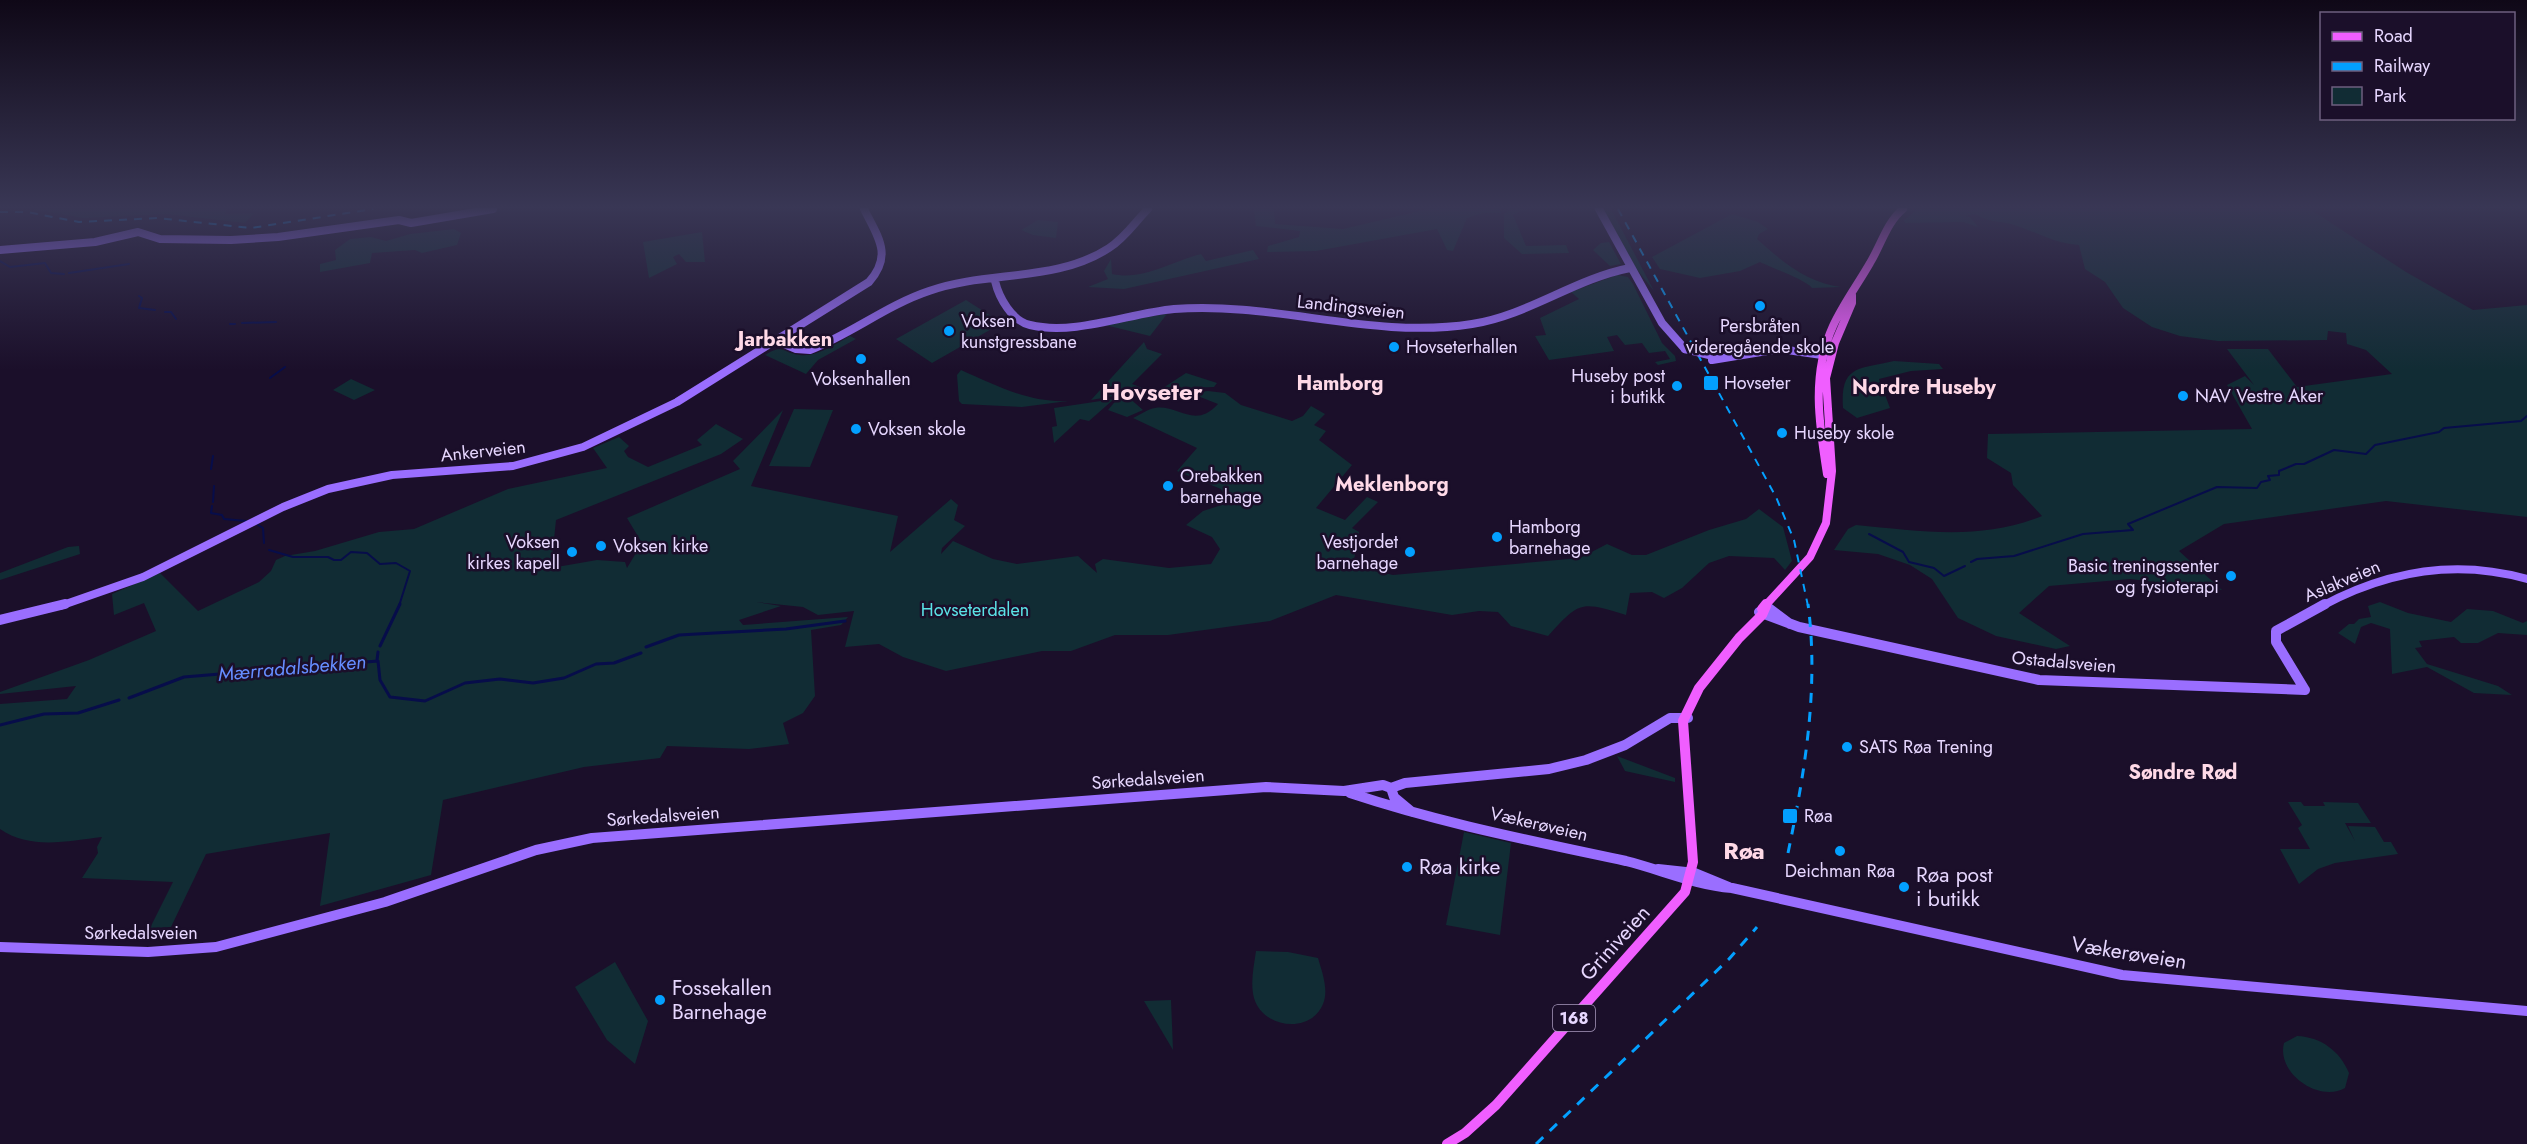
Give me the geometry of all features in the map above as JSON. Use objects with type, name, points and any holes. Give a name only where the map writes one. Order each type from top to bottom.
[{"type":"main road","points":[[1691,877],[1685,751],[1686,720],[1699,688],[1762,611],[1801,568],[1821,539],[1830,497],[1831,449],[1825,400],[1828,358],[1852,303],[1852,295],[1869,262]]},
{"type":"main road","name":"Griniveien","points":[[1447,1144],[1465,1133],[1496,1105],[1671,910],[1691,877]]},
{"type":"street","name":"Ankerveien","points":[[0,620],[70,603],[137,579],[188,556],[264,514],[324,490],[398,474],[504,468],[595,443],[655,416],[777,341],[862,287],[877,274],[882,262]]},
{"type":"street","points":[[777,341],[799,350],[812,349],[924,292],[975,280],[1050,272],[1078,262]]},
{"type":"street","points":[[1627,262],[1672,344],[1710,358],[1790,349],[1828,358]]},
{"type":"street","name":"Landingsveien","points":[[1000,279],[999,291],[1017,317],[1024,323],[1041,326],[1060,326],[1150,312],[1201,308],[1386,327],[1444,327],[1511,314],[1596,277],[1631,270]]},
{"type":"street","name":"Aslakveien","points":[[2305,690],[2276,642],[2276,631],[2354,589],[2395,576],[2457,569],[2489,570],[2527,579]]},
{"type":"street","name":"Ostadalsveien","points":[[1762,611],[1790,624],[2039,680],[2305,690]]},
{"type":"street","points":[[1385,804],[1405,783],[1530,772],[1569,764],[1625,745],[1666,722],[1686,720]]},
{"type":"street","points":[[1373,793],[1383,785],[1393,793]]},
{"type":"street","name":"Sørkedalsveien","points":[[0,947],[148,952],[216,947],[385,902],[536,850],[592,838],[1258,787],[1373,793]]},
{"type":"street","name":"Vækerøveien","points":[[1373,793],[1385,804],[1412,812],[1691,877],[1712,887],[1732,888],[2122,975],[2527,1011]]},
{"type":"street","name":"Vækerøveien","points":[[1393,793],[1412,812]]},
{"type":"green space","points":[[326,262],[370,262],[320,272],[320,264]]},
{"type":"green space","points":[[646,262],[677,264],[649,278]]},
{"type":"green space","points":[[1109,262],[1111,262],[1112,274],[1135,275],[1175,262],[1244,262],[1124,289],[1088,287],[1108,279],[1104,271]]},
{"type":"green space","points":[[1606,262],[1621,264],[1610,266]]},
{"type":"green space","points":[[1633,262],[1639,262],[1654,291]]},
{"type":"green space","points":[[1656,262],[1759,262],[1740,271],[1700,278],[1660,269]]},
{"type":"green space","points":[[1761,262],[1786,262],[1817,281],[1841,287],[1812,288]]},
{"type":"green space","points":[[2083,262],[2391,262],[2473,310],[2527,305],[2527,517],[2386,501],[2224,524],[2179,551],[2222,590],[2130,579],[2049,586],[2019,613],[2070,646],[2056,649],[1996,636],[1958,618],[1932,579],[1910,565],[1878,554],[1834,550],[1848,529],[1856,525],[1927,531],[1973,531],[2019,524],[2042,516],[2013,485],[2011,473],[1987,458],[1988,434],[2252,429],[2227,385],[2245,376],[2254,385],[2227,349],[2268,349],[2297,387],[2392,374],[2366,350],[2347,344],[2346,333],[2328,331],[2327,340],[2218,341],[2180,336],[2152,327],[2123,308],[2105,282],[2085,269]]},
{"type":"green space","points":[[1617,275],[1628,277],[1633,284],[1662,343],[1675,356],[1676,361],[1658,365],[1655,362],[1670,359],[1665,351],[1649,353],[1642,343],[1625,345],[1617,335],[1607,337],[1614,351],[1549,360],[1535,336],[1546,335],[1540,318],[1579,299],[1571,292]]},
{"type":"green space","name":"Voksen kunstgressbane","points":[[966,300],[1002,323],[932,363],[896,339]]},
{"type":"green space","points":[[1167,314],[1150,336],[1101,324]]},
{"type":"green space","points":[[850,336],[856,339],[818,360],[806,374],[765,355],[780,349],[800,355],[813,354]]},
{"type":"green space","points":[[1144,342],[1147,349],[1162,354],[1132,384],[1148,390],[1091,400]]},
{"type":"green space","points":[[1894,361],[1939,364],[1943,369],[1911,371],[1879,379],[1890,408],[1857,418],[1843,408],[1845,384],[1854,371]]},
{"type":"green space","points":[[961,370],[1026,396],[1068,401],[1022,407],[962,404],[959,401],[957,375]]},
{"type":"green space","points":[[1186,373],[1217,383],[1214,387],[1186,388],[1178,394],[1163,388]]},
{"type":"green space","points":[[351,379],[375,390],[354,400],[333,390]]},
{"type":"green space","name":"Hovseterdalen","points":[[1208,391],[1225,393],[1241,405],[1292,421],[1303,416],[1311,406],[1325,414],[1314,425],[1326,431],[1319,440],[1352,465],[1316,508],[1345,520],[1367,497],[1378,502],[1352,528],[1359,532],[1353,566],[1393,575],[1580,558],[1607,544],[1632,555],[1646,555],[1709,530],[1746,519],[1759,509],[1783,527],[1792,561],[1785,570],[1774,558],[1729,556],[1709,563],[1682,588],[1664,598],[1652,592],[1630,593],[1626,615],[1590,606],[1575,610],[1548,636],[1511,626],[1498,612],[1479,611],[1452,615],[1336,595],[1270,621],[1168,635],[1115,635],[1071,651],[1042,651],[946,671],[903,657],[879,644],[845,647],[854,611],[818,615],[803,607],[756,602],[781,606],[739,620],[743,625],[848,617],[841,625],[811,630],[815,696],[803,713],[783,723],[789,744],[749,749],[667,746],[660,758],[584,767],[443,800],[431,875],[320,906],[330,833],[206,854],[171,927],[150,928],[173,882],[82,878],[98,853],[97,847],[102,837],[63,842],[36,842],[12,836],[0,829],[0,704],[67,699],[76,686],[0,694],[0,692],[89,660],[156,631],[144,603],[114,615],[112,594],[160,573],[198,611],[259,582],[271,571],[276,560],[285,556],[315,551],[379,532],[414,529],[508,489],[607,468],[593,448],[619,437],[629,446],[624,451],[628,457],[648,467],[702,445],[697,440],[716,424],[743,439],[721,454],[556,520],[551,568],[597,560],[625,562],[627,568],[642,543],[627,518],[740,469],[733,461],[783,410],[751,486],[898,516],[890,552],[951,499],[958,505],[954,520],[965,526],[942,548],[941,554],[953,541],[993,559],[1017,564],[1078,556],[1097,573],[1095,564],[1103,559],[1169,568],[1211,564],[1220,549],[1212,537],[1186,525],[1203,511],[1228,503],[1221,489],[1177,471],[1197,448],[1133,418],[1155,408],[1171,409],[1194,416],[1202,415],[1218,404],[1190,393]]},
{"type":"green space","points":[[1128,397],[1143,410],[1127,417],[1108,410],[1118,398]]},
{"type":"green space","points":[[1114,399],[1089,421],[1080,419],[1054,443],[1052,427],[1057,426],[1054,408]]},
{"type":"green space","points":[[794,409],[833,410],[810,467],[769,466]]},
{"type":"green space","points":[[79,546],[80,554],[0,580],[0,573],[68,547]]},
{"type":"green space","points":[[2380,602],[2408,613],[2451,622],[2467,609],[2493,611],[2523,623],[2527,621],[2527,635],[2498,633],[2478,643],[2461,643],[2454,637],[2419,641],[2422,647],[2415,648],[2427,664],[2498,686],[2512,695],[2474,693],[2427,667],[2392,674],[2390,629],[2371,623],[2361,627],[2355,644],[2338,633],[2359,619],[2371,617],[2368,606]]},
{"type":"green space","points":[[1617,756],[1675,778],[1675,782],[1625,771]]},
{"type":"green space","points":[[2288,802],[2301,802],[2304,806],[2325,806],[2323,802],[2358,803],[2371,823],[2345,823],[2355,841],[2348,826],[2375,827],[2384,842],[2391,842],[2398,854],[2335,863],[2318,869],[2299,884],[2280,849],[2310,849],[2298,828],[2302,825]]},
{"type":"green space","points":[[1464,832],[1511,843],[1500,935],[1446,925]]},
{"type":"green space","points":[[1256,951],[1288,952],[1318,958],[1324,981],[1325,999],[1317,1014],[1308,1020],[1287,1024],[1267,1016],[1259,1008],[1252,986]]},
{"type":"green space","points":[[615,962],[648,1021],[635,1064],[607,1040],[575,987]]},
{"type":"green space","points":[[1171,1000],[1173,1050],[1144,1001]]},
{"type":"green space","points":[[2297,1036],[2322,1042],[2335,1052],[2349,1073],[2345,1088],[2335,1092],[2323,1092],[2302,1082],[2293,1074],[2286,1065],[2283,1054],[2284,1043]]},
{"type":"waterway","points":[[2,262],[10,267],[45,263],[51,273],[64,274]]},
{"type":"waterway","points":[[69,273],[129,264]]},
{"type":"waterway","points":[[139,296],[142,298],[139,308],[155,310]]},
{"type":"waterway","points":[[165,312],[171,312],[176,319]]},
{"type":"waterway","points":[[242,323],[276,322]]},
{"type":"waterway","points":[[230,324],[235,324]]},
{"type":"waterway","points":[[270,378],[285,367]]},
{"type":"waterway","name":"Mærradalsbekken","points":[[1971,562],[1977,559],[2014,556],[2083,534],[2133,530],[2128,524],[2217,487],[2257,488],[2261,482],[2270,480],[2268,476],[2279,475],[2279,471],[2296,464],[2304,464],[2334,450],[2366,454],[2375,445],[2439,432],[2444,428],[2521,421],[2527,416]]},
{"type":"waterway","points":[[211,469],[213,456]]},
{"type":"waterway","points":[[213,502],[214,486]]},
{"type":"waterway","points":[[212,506],[211,513],[222,515],[224,519],[246,521]]},
{"type":"waterway","points":[[258,525],[263,528],[264,543]]},
{"type":"waterway","name":"Mærradalsbekken","points":[[1869,534],[1903,552],[1909,562],[1934,568],[1944,576],[1965,566]]},
{"type":"waterway","points":[[269,550],[293,557],[328,557],[334,560],[341,560],[351,552],[367,553],[380,564],[396,563],[410,571],[399,606]]},
{"type":"waterway","points":[[380,646],[400,604]]},
{"type":"waterway","name":"Mærradalsbekken","points":[[646,647],[679,635],[786,629],[845,621]]},
{"type":"waterway","points":[[377,660],[378,652]]},
{"type":"waterway","name":"Mærradalsbekken","points":[[129,698],[184,677],[378,661],[380,680],[390,697],[425,701],[465,683],[500,679],[533,683],[564,678],[596,664],[614,663],[641,653]]},
{"type":"waterway","name":"Mærradalsbekken","points":[[0,725],[44,714],[78,713],[119,700]]},
{"type":"railway","points":[[1647,262],[1776,497],[1794,540],[1808,606]]},
{"type":"railway","points":[[1788,853],[1805,760],[1811,698],[1811,635],[1808,604]]},
{"type":"railway","points":[[1536,1144],[1729,959],[1757,927]]},
{"type":"place","name":"Persbråten videregående skole","points":[[1760,306]]},
{"type":"place","name":"Voksen kunstgressbane","points":[[949,331]]},
{"type":"place","name":"Hovseterhallen","points":[[1394,347]]},
{"type":"place","name":"Voksenhallen","points":[[861,359]]},
{"type":"place","name":"Hovseter","points":[[1711,383]]},
{"type":"place","name":"Huseby post i butikk","points":[[1677,386]]},
{"type":"place","name":"NAV Vestre Aker","points":[[2183,396]]},
{"type":"place","name":"Voksen skole","points":[[856,429]]},
{"type":"place","name":"Huseby skole","points":[[1782,433]]},
{"type":"place","name":"Orebakken barnehage","points":[[1168,486]]},
{"type":"place","name":"Hamborg barnehage","points":[[1497,537]]},
{"type":"place","name":"Voksen kirke","points":[[601,546]]},
{"type":"place","name":"Voksen kirkes kapell","points":[[572,552]]},
{"type":"place","name":"Vestjordet barnehage","points":[[1410,552]]},
{"type":"place","name":"Basic treningssenter og fysioterapi","points":[[2231,576]]},
{"type":"place","name":"SATS Røa Trening","points":[[1847,747]]},
{"type":"place","name":"Røa","points":[[1790,816]]},
{"type":"place","name":"Deichman Røa","points":[[1840,851]]},
{"type":"place","name":"Røa kirke","points":[[1407,867]]},
{"type":"place","name":"Røa post i butikk","points":[[1904,887]]},
{"type":"place","name":"Fossekallen Barnehage","points":[[660,1000]]},
{"type":"district","name":"Jarbakken","points":[[785,339]]},
{"type":"district","name":"Hamborg","points":[[1340,383]]},
{"type":"district","name":"Nordre Huseby","points":[[1924,387]]},
{"type":"district","name":"Hovseter","points":[[1152,391]]},
{"type":"district","name":"Meklenborg","points":[[1392,484]]},
{"type":"district","name":"Søndre Rød","points":[[2183,772]]},
{"type":"district","name":"Røa","points":[[1744,850]]}]
